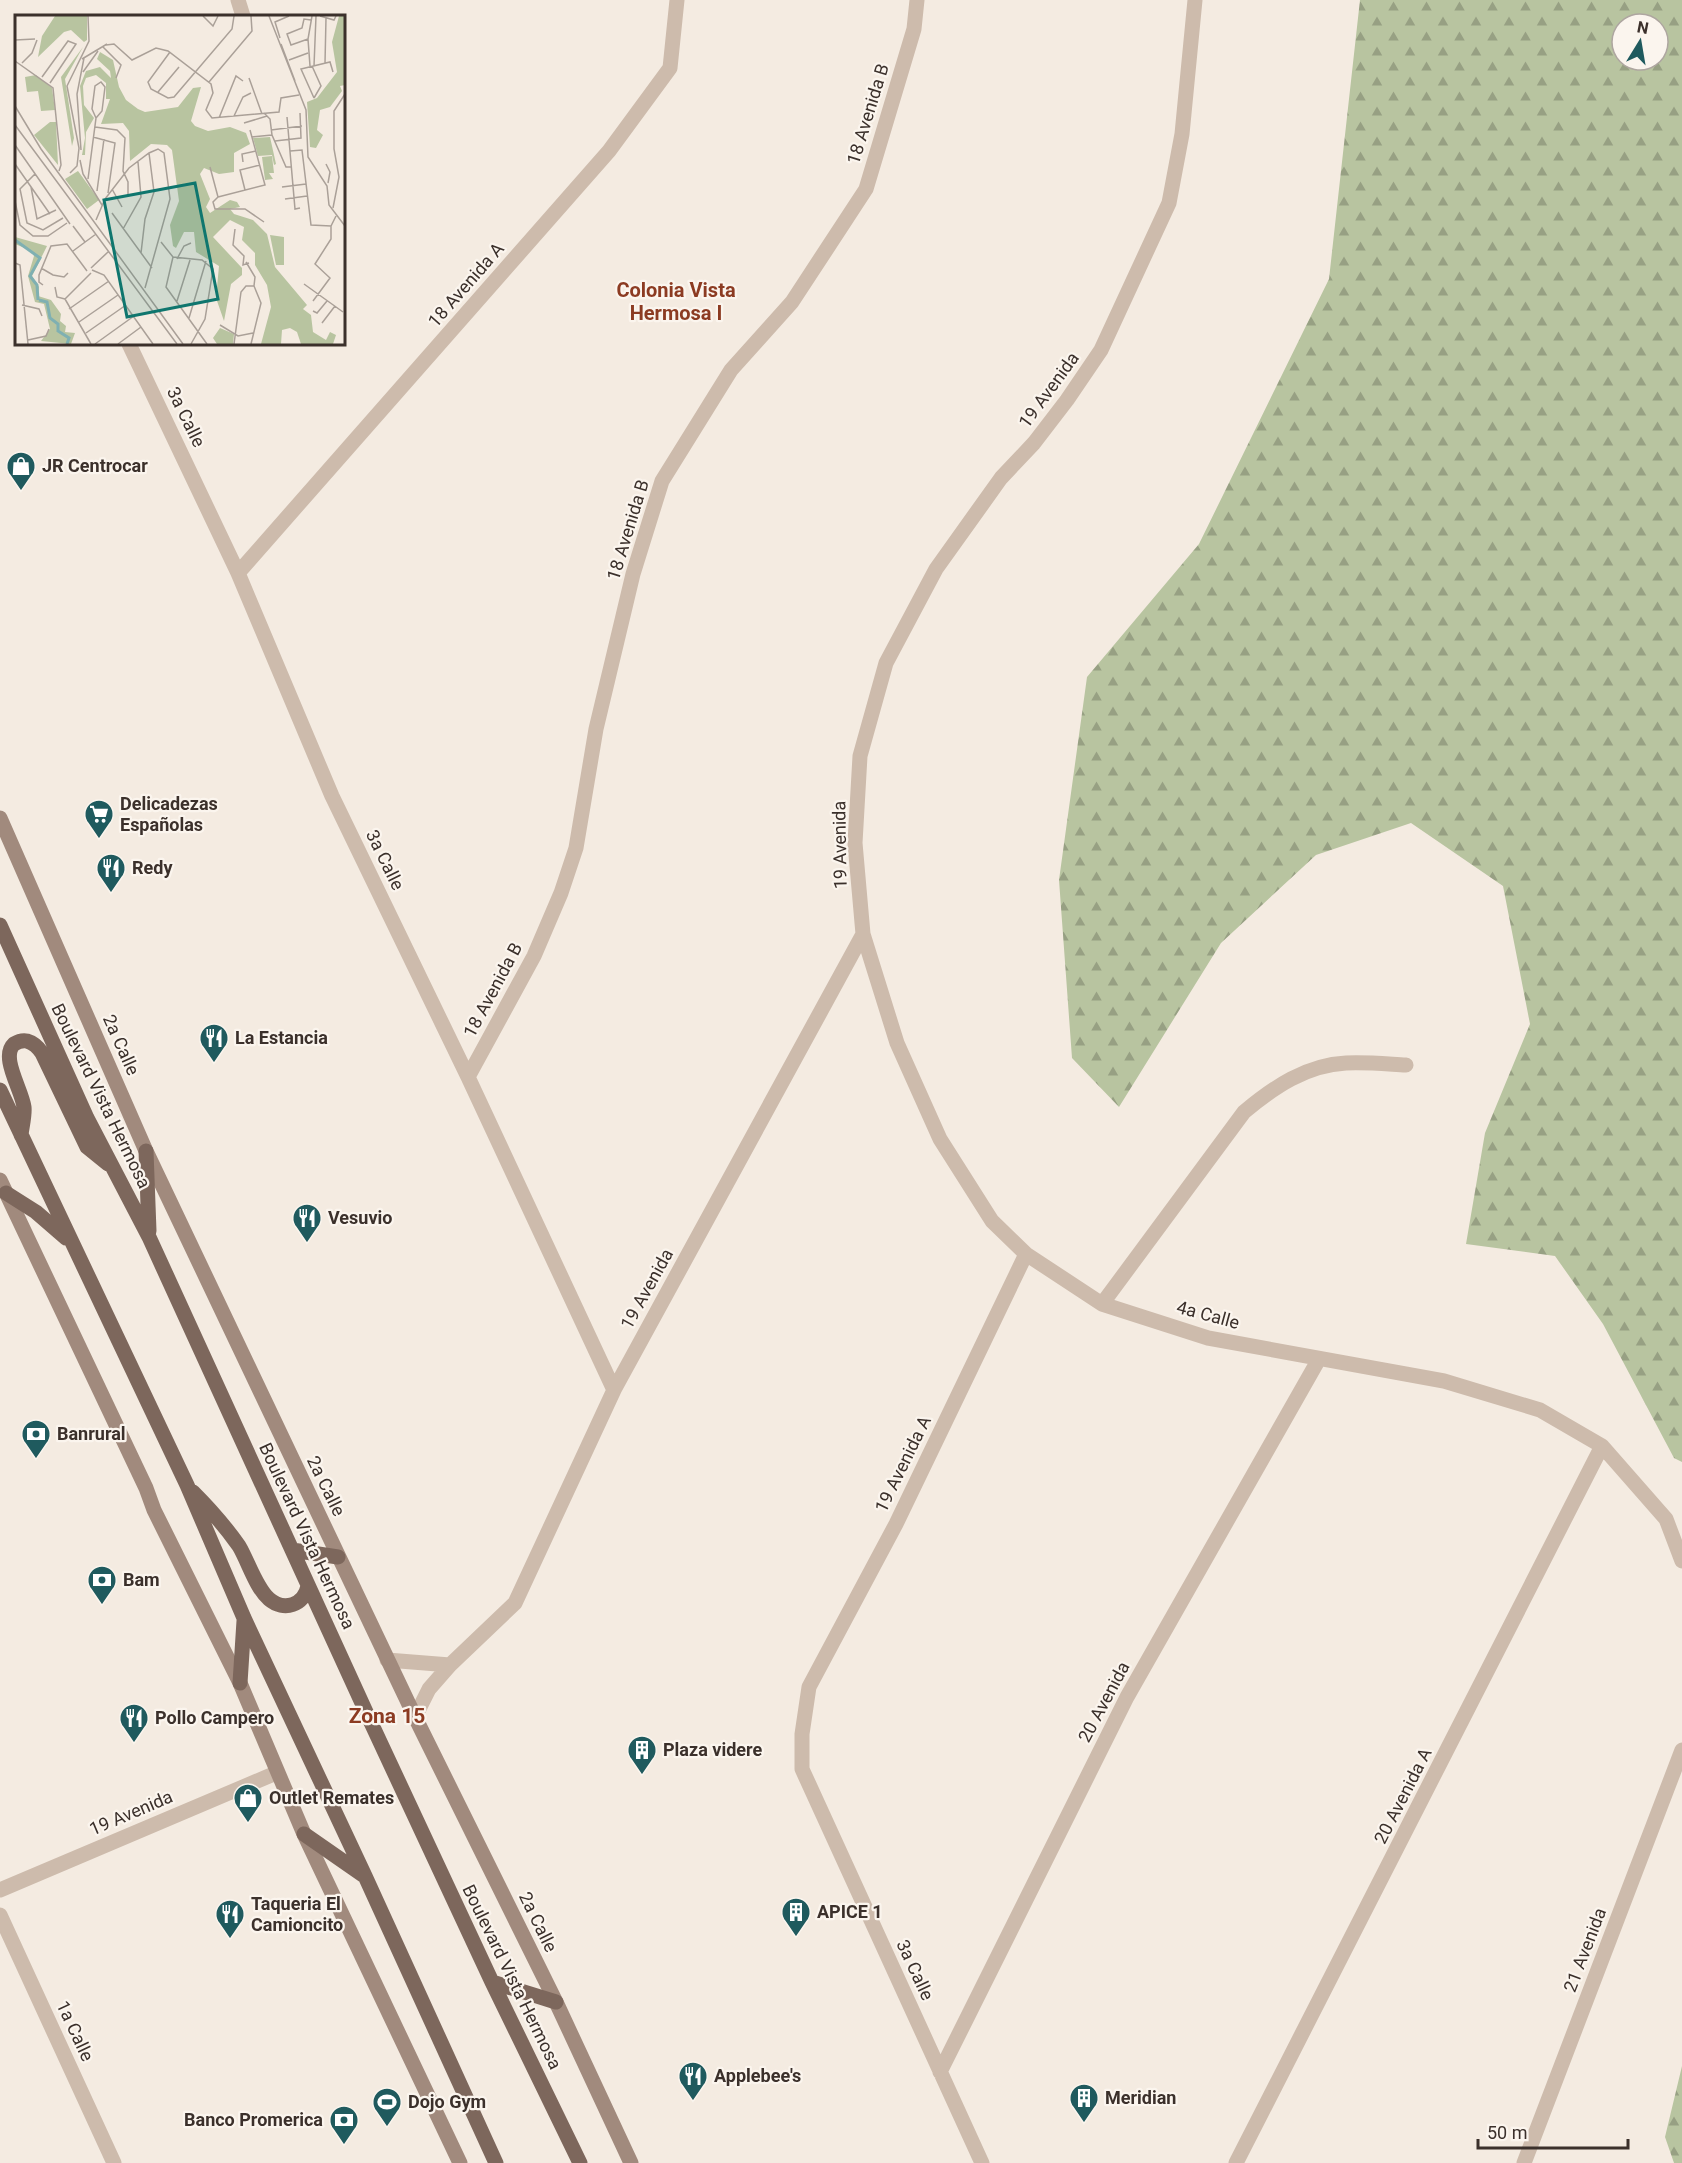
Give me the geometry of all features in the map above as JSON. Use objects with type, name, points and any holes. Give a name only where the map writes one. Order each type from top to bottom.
[{"type":"main road","name":"Boulevard Vista Hermosa","points":[[0,925],[87,1118],[149,1237],[492,1982],[580,2163]]},
{"type":"main road","points":[[21,1137],[24,1106],[5,1060],[9,1046],[24,1041],[33,1044],[42,1053],[87,1147],[113,1168]]},
{"type":"main road","points":[[0,1090],[187,1485],[244,1618],[496,2163]]},
{"type":"main road","points":[[146,1151],[149,1237]]},
{"type":"main road","points":[[3,1187],[63,1233],[75,1248]]},
{"type":"main road","points":[[187,1485],[224,1525],[240,1547],[269,1599],[281,1605],[293,1605],[302,1600],[308,1586]]},
{"type":"main road","points":[[292,1550],[338,1557]]},
{"type":"main road","points":[[240,1683],[244,1618]]},
{"type":"main road","points":[[304,1834],[365,1876]]},
{"type":"main road","points":[[492,1982],[556,2002]]},
{"type":"street","points":[[238,0],[243,15]]},
{"type":"street","name":"18 Avenida A","points":[[238,573],[609,151],[670,68],[677,0]]},
{"type":"street","name":"18 Avenida B","points":[[468,1077],[534,956],[561,893],[576,848],[596,729],[633,574],[662,481],[731,370],[792,303],[866,189],[914,29],[917,0]]},
{"type":"street","name":"19 Avenida","points":[[415,1716],[429,1689],[450,1665],[515,1604],[614,1390],[863,934],[855,843],[861,756],[886,663],[936,569],[1001,478],[1034,443],[1067,400],[1101,350],[1169,203],[1182,134],[1195,0]]},
{"type":"street","name":"3a Calle","points":[[129,345],[238,573],[332,796],[468,1077],[614,1390]]},
{"type":"street","name":"2a Calle","points":[[0,818],[146,1151],[387,1660],[556,2002],[631,2163]]},
{"type":"street","name":"4a Calle","points":[[863,934],[897,1043],[940,1138],[992,1221],[1026,1254],[1102,1304],[1208,1338],[1444,1381],[1540,1410],[1602,1446],[1665,1519],[1682,1561]]},
{"type":"street","points":[[1102,1304],[1244,1112],[1268,1091],[1295,1076],[1337,1064],[1407,1065]]},
{"type":"street","points":[[3,1187],[154,1510],[240,1683],[276,1773],[460,2163]]},
{"type":"street","name":"19 Avenida A","points":[[809,1687],[896,1524],[1026,1254]]},
{"type":"street","name":"20 Avenida","points":[[940,2072],[1127,1697],[1319,1359]]},
{"type":"street","name":"20 Avenida A","points":[[1236,2163],[1602,1446]]},
{"type":"street","points":[[387,1660],[450,1665]]},
{"type":"street","name":"3a Calle","points":[[809,1687],[802,1734],[801,1769],[982,2163]]},
{"type":"street","name":"21 Avenida","points":[[1524,2163],[1682,1750]]},
{"type":"street","name":"19 Avenida","points":[[0,1890],[276,1773]]},
{"type":"street","name":"1a Calle","points":[[0,1916],[114,2163]]},
{"type":"street","points":[[0,1955],[15,1948]]},
{"type":"green space","points":[[1360,0],[1682,0],[1682,1462],[1674,1458],[1603,1324],[1555,1256],[1466,1244],[1485,1133],[1530,1024],[1503,886],[1411,823],[1316,855],[1221,943],[1119,1107],[1072,1058],[1059,880],[1087,677],[1199,544],[1329,279]]},
{"type":"green space","points":[[1682,2066],[1682,2163],[1674,2163],[1665,2137]]},
{"type":"place","name":"JR Centrocar","points":[[21,492]]},
{"type":"place","name":"Delicadezas Españolas","points":[[99,840]]},
{"type":"place","name":"Redy","points":[[111,894]]},
{"type":"place","name":"La Estancia","points":[[214,1064]]},
{"type":"place","name":"Vesuvio","points":[[307,1244]]},
{"type":"place","name":"Banrural","points":[[36,1460]]},
{"type":"place","name":"Bam","points":[[102,1606]]},
{"type":"place","name":"Pollo Campero","points":[[134,1744]]},
{"type":"place","name":"Plaza videre","points":[[642,1776]]},
{"type":"place","name":"Outlet Remates","points":[[248,1824]]},
{"type":"place","name":"APICE 1","points":[[796,1938]]},
{"type":"place","name":"Taqueria El Camioncito","points":[[230,1940]]},
{"type":"place","name":"Applebee's","points":[[693,2102]]},
{"type":"place","name":"Meridian","points":[[1084,2124]]},
{"type":"place","name":"Dojo Gym","points":[[387,2128]]},
{"type":"place","name":"Banco Promerica","points":[[344,2146]]},
{"type":"district","name":"Colonia Vista Hermosa I","points":[[676,302]]},
{"type":"district","name":"Zona 15","points":[[387,1716]]}]
